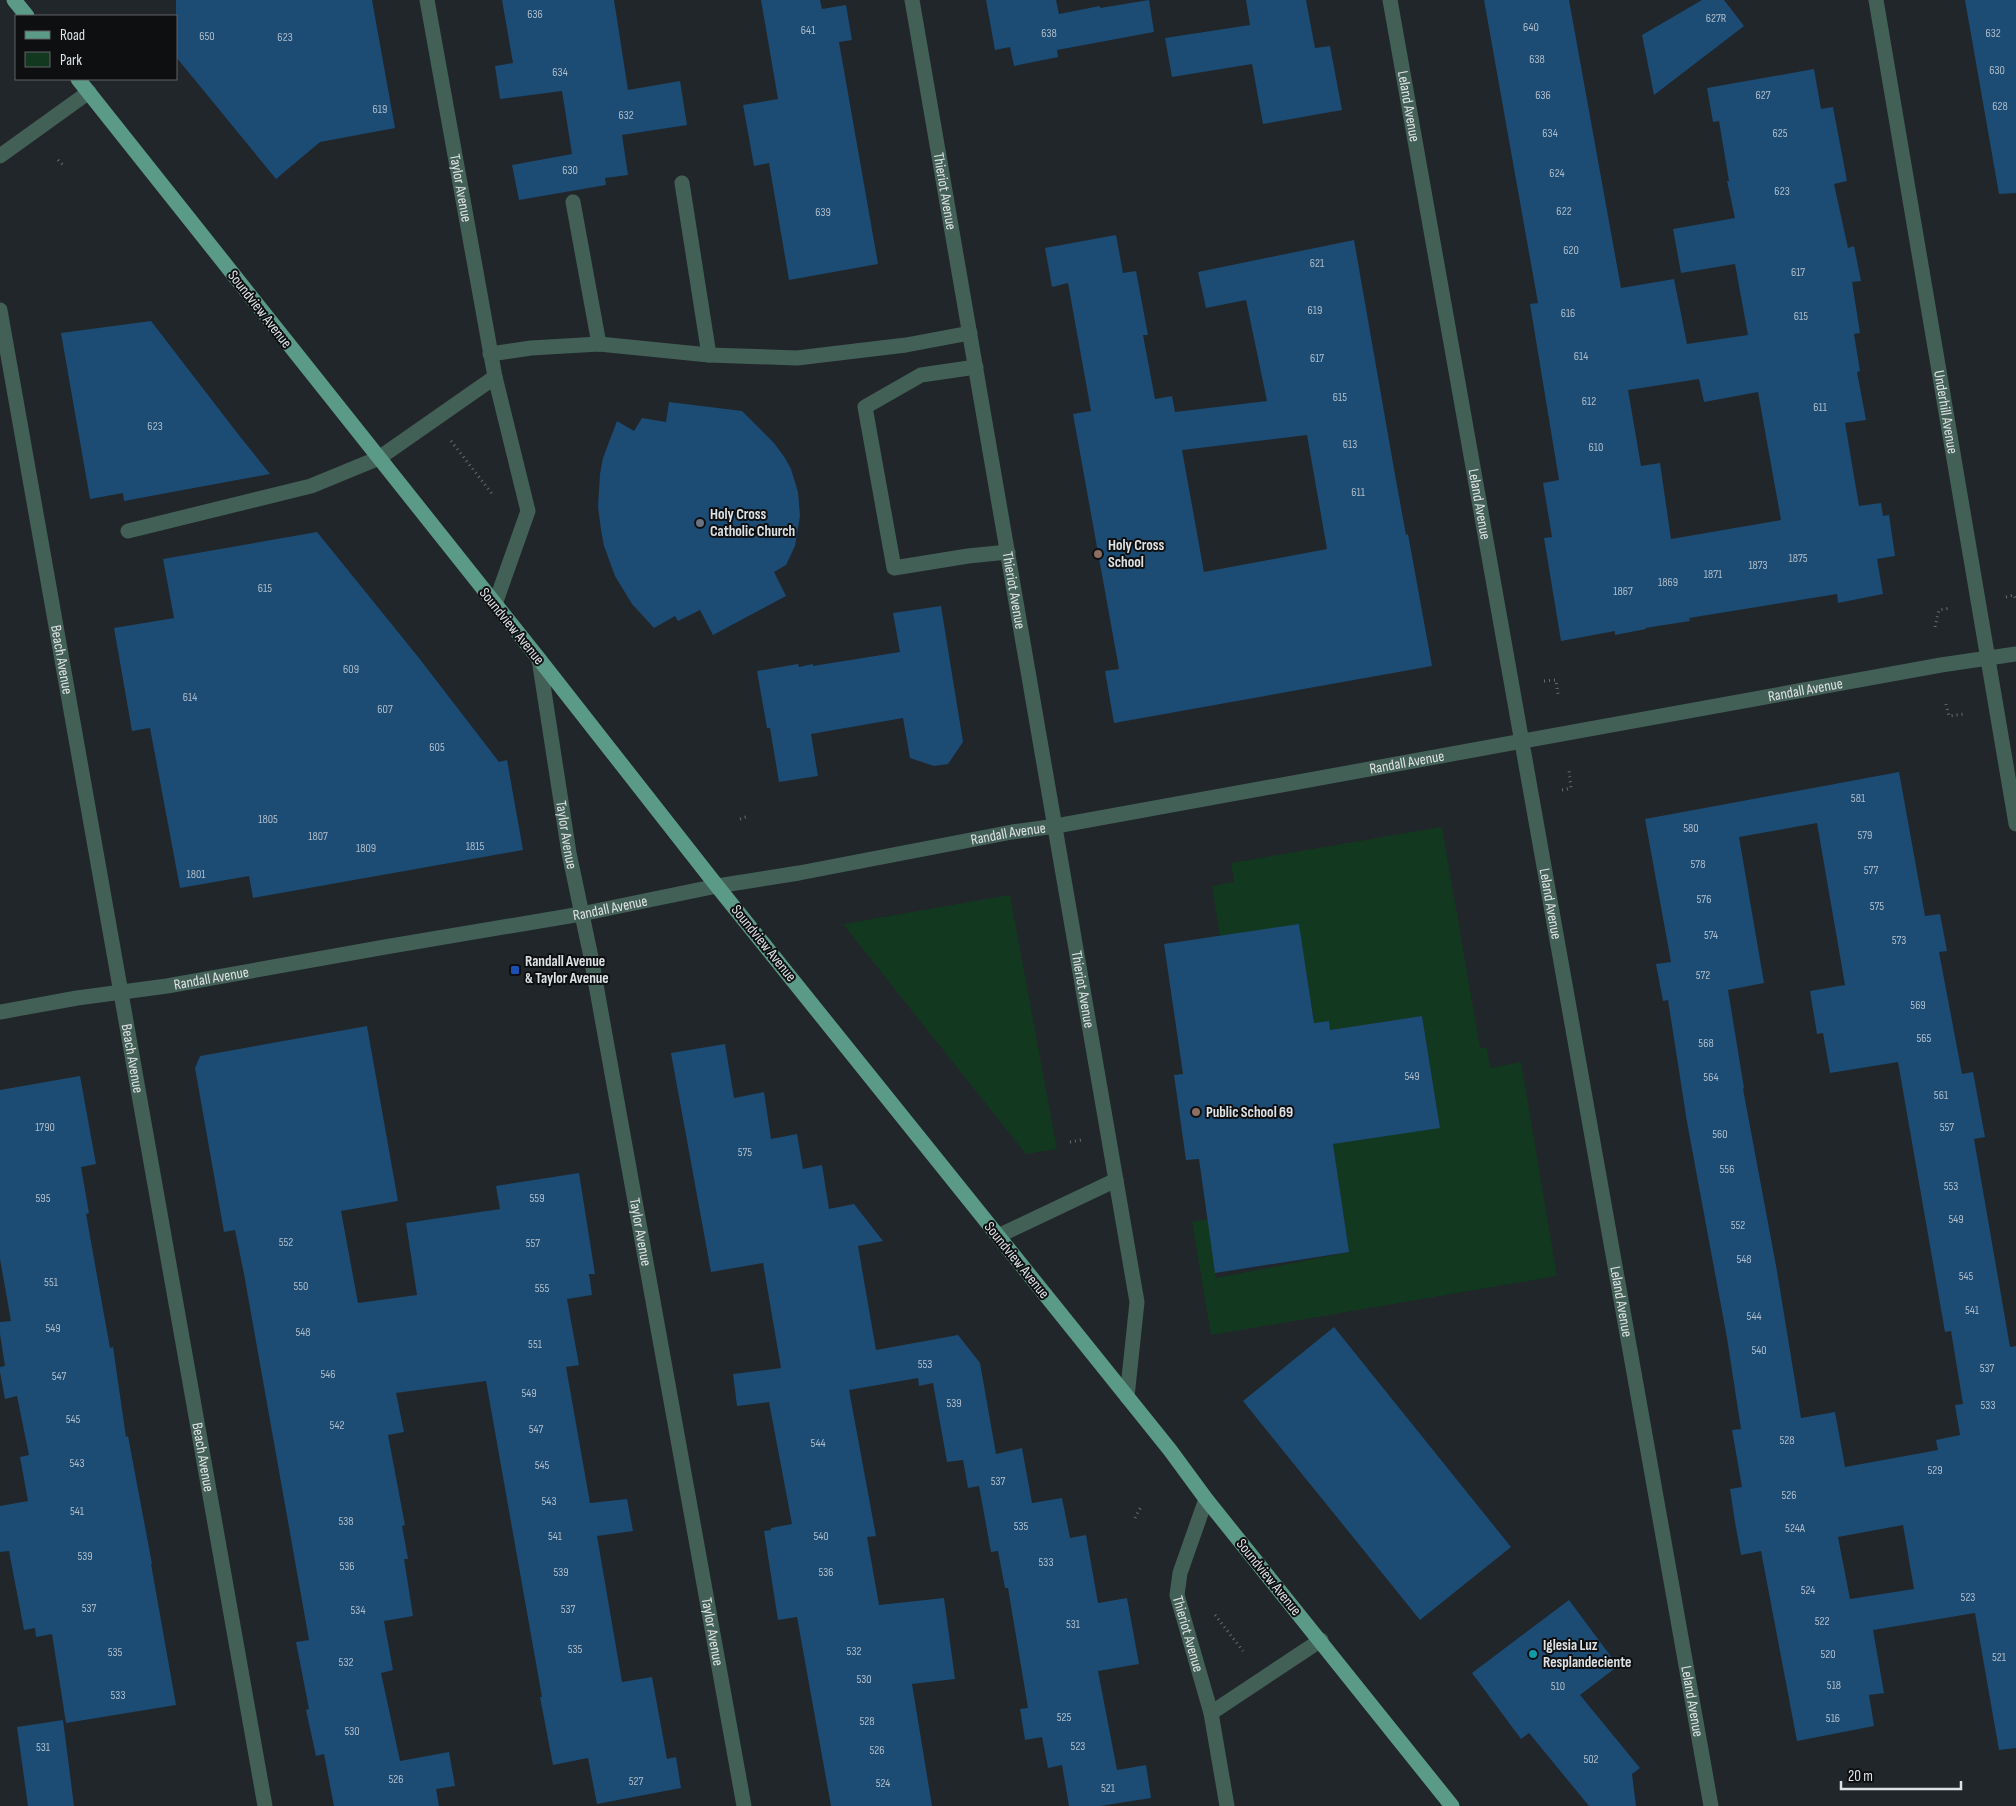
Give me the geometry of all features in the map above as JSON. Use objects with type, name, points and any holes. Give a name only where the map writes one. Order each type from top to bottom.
[{"type":"main road","points":[[14,0],[26,15]]},
{"type":"main road","name":"Soundview Avenue","points":[[79,80],[717,886],[1127,1396],[1170,1450],[1206,1500],[1321,1640],[1452,1806]]},
{"type":"street","name":"Taylor Avenue","points":[[427,0],[490,354],[528,511],[495,604]]},
{"type":"street","name":"Thieriot Avenue","points":[[912,0],[1137,1302],[1127,1396]]},
{"type":"street","name":"Leland Avenue","points":[[1390,0],[1711,1806]]},
{"type":"street","name":"Underhill Avenue","points":[[1876,0],[2016,824]]},
{"type":"street","points":[[0,156],[89,92]]},
{"type":"street","points":[[682,183],[709,355]]},
{"type":"street","points":[[573,202],[598,344]]},
{"type":"street","name":"Beach Avenue","points":[[0,310],[265,1806]]},
{"type":"street","points":[[490,354],[531,348],[598,344],[709,355],[797,358],[906,345],[970,333]]},
{"type":"street","points":[[976,367],[922,375],[865,407],[894,568],[968,556],[1008,552]]},
{"type":"street","points":[[128,531],[312,486],[378,458],[495,377]]},
{"type":"street","name":"Randall Avenue","points":[[0,1012],[167,986],[581,914],[717,886],[799,873],[1012,832],[1056,826],[2016,654]]},
{"type":"street","name":"Taylor Avenue","points":[[539,659],[569,853],[591,957],[744,1806]]},
{"type":"street","points":[[998,1236],[1116,1180]]},
{"type":"street","name":"Thieriot Avenue","points":[[1206,1500],[1180,1573],[1177,1595],[1211,1713],[1227,1806]]},
{"type":"street","points":[[1211,1713],[1321,1640]]},
{"type":"path","points":[[58,160],[65,167]]},
{"type":"path","points":[[445,434],[498,501]]},
{"type":"path","points":[[2006,597],[2014,595],[2016,598]]},
{"type":"path","points":[[1935,627],[1939,610],[1950,608]]},
{"type":"path","points":[[1544,681],[1556,680],[1558,694]]},
{"type":"path","points":[[1946,704],[1949,716],[1964,714]]},
{"type":"path","points":[[1562,790],[1571,788],[1569,770]]},
{"type":"path","points":[[740,819],[748,816]]},
{"type":"path","points":[[1135,1518],[1142,1506]]},
{"type":"path","points":[[1211,1610],[1243,1651]]},
{"type":"green space","points":[[1442,827],[1480,1048],[1487,1048],[1490,1068],[1521,1062],[1557,1276],[1211,1335],[1192,1222],[1208,1219],[1216,1278],[1349,1252],[1333,1144],[1440,1127],[1422,1016],[1330,1030],[1328,1021],[1314,1023],[1299,925],[1220,936],[1212,886],[1234,882],[1231,863]]},
{"type":"green space","points":[[1010,895],[1057,1149],[1026,1154],[843,924]]},
{"type":"building","points":[[176,0],[372,0],[395,128],[320,142],[276,179],[178,59],[178,15],[176,15]]},
{"type":"building","points":[[502,0],[614,0],[628,90],[680,81],[687,125],[622,135],[628,175],[605,178],[606,185],[519,200],[512,165],[572,154],[562,91],[500,99],[495,66],[513,63]]},
{"type":"building","points":[[761,0],[820,0],[822,9],[846,5],[852,40],[839,42],[878,264],[789,280],[769,163],[754,166],[743,105],[778,99]]},
{"type":"building","points":[[986,0],[1056,0],[1059,14],[1100,6],[1100,8],[1149,0],[1154,32],[1057,50],[1058,57],[1014,66],[1010,47],[995,50]]},
{"type":"building","points":[[1246,0],[1306,0],[1315,48],[1330,46],[1342,110],[1263,124],[1252,64],[1172,77],[1165,38],[1250,25]]},
{"type":"building","points":[[1484,0],[1569,0],[1621,288],[1674,279],[1687,344],[1748,335],[1735,264],[1681,273],[1673,229],[1735,218],[1727,181],[1729,181],[1719,121],[1713,122],[1707,88],[1814,69],[1821,109],[1833,107],[1847,181],[1834,184],[1848,248],[1854,246],[1861,281],[1852,282],[1860,333],[1854,334],[1860,371],[1857,372],[1866,420],[1845,423],[1859,506],[1881,503],[1883,516],[1889,515],[1895,556],[1877,559],[1883,594],[1838,603],[1837,594],[1689,618],[1690,621],[1615,635],[1615,631],[1561,641],[1544,538],[1552,537],[1543,483],[1559,480],[1530,304],[1538,303]],"holes":[[[1699,379],[1704,402],[1758,392],[1781,520],[1671,539],[1660,463],[1641,466],[1628,390]]]},
{"type":"building","points":[[1702,0],[1724,0],[1744,26],[1654,95],[1642,35]]},
{"type":"building","points":[[1965,0],[2016,0],[2016,193],[1999,194]]},
{"type":"building","points":[[1116,235],[1123,273],[1136,271],[1148,335],[1143,335],[1155,399],[1172,396],[1175,412],[1267,401],[1246,300],[1206,308],[1198,272],[1354,240],[1406,535],[1408,534],[1432,666],[1114,723],[1105,671],[1119,669],[1073,414],[1091,411],[1068,283],[1052,287],[1045,248]],"holes":[[[1307,435],[1327,549],[1204,572],[1182,450]]]},
{"type":"building","points":[[151,321],[270,474],[124,501],[123,493],[90,499],[61,333]]},
{"type":"building","name":"Holy Cross Catholic Church","points":[[669,402],[742,411],[774,443],[785,458],[791,469],[798,492],[800,516],[795,546],[786,565],[774,572],[786,596],[713,635],[700,610],[678,621],[675,616],[654,628],[632,604],[615,576],[604,546],[598,507],[600,474],[603,458],[617,421],[634,431],[642,418],[666,422]]},
{"type":"building","points":[[317,532],[419,658],[499,762],[507,760],[523,850],[253,898],[249,876],[180,888],[150,728],[132,731],[114,628],[174,618],[163,559]]},
{"type":"building","points":[[941,606],[963,742],[948,764],[934,766],[910,758],[903,718],[811,734],[818,776],[779,782],[770,728],[767,728],[757,671],[798,664],[799,667],[813,664],[813,666],[900,652],[893,613]]},
{"type":"building","points":[[1899,772],[1925,916],[1940,914],[1947,951],[1939,952],[1962,1074],[1973,1072],[1985,1137],[1974,1139],[2010,1347],[2016,1346],[2016,1748],[1999,1750],[1975,1613],[1873,1630],[1884,1693],[1869,1695],[1874,1726],[1797,1741],[1761,1551],[1741,1555],[1735,1522],[1730,1489],[1742,1487],[1732,1430],[1741,1429],[1727,1338],[1687,1122],[1668,1000],[1663,1001],[1656,964],[1671,962],[1645,819]],"holes":[[[1817,823],[1845,985],[1810,991],[1817,1034],[1823,1033],[1830,1073],[1898,1062],[1945,1332],[1951,1331],[1963,1404],[1955,1405],[1960,1435],[1936,1440],[1938,1450],[1845,1467],[1835,1412],[1801,1418],[1777,1271],[1743,1089],[1728,990],[1764,983],[1739,837]],[[1903,1525],[1914,1589],[1850,1599],[1838,1537]]]},
{"type":"building","points":[[1299,924],[1314,1023],[1329,1021],[1330,1030],[1422,1016],[1440,1128],[1333,1144],[1349,1252],[1215,1273],[1199,1159],[1186,1160],[1174,1075],[1183,1074],[1164,944]]},
{"type":"building","points":[[367,1026],[398,1201],[341,1211],[358,1303],[417,1295],[406,1223],[500,1209],[496,1186],[579,1173],[595,1274],[589,1274],[592,1295],[567,1299],[579,1365],[566,1367],[590,1503],[627,1499],[633,1531],[597,1536],[622,1682],[652,1677],[667,1759],[676,1757],[681,1788],[597,1804],[588,1758],[553,1765],[486,1381],[396,1393],[404,1432],[388,1435],[405,1525],[402,1526],[408,1559],[404,1559],[413,1616],[384,1621],[393,1670],[381,1673],[400,1761],[449,1752],[455,1786],[436,1789],[439,1806],[334,1806],[324,1754],[316,1756],[306,1710],[309,1709],[296,1642],[309,1640],[244,1274],[235,1230],[224,1232],[195,1068],[200,1056]]},
{"type":"building","points":[[725,1044],[734,1098],[764,1092],[771,1139],[797,1134],[803,1169],[822,1165],[829,1209],[854,1204],[883,1241],[858,1246],[876,1350],[958,1335],[980,1363],[996,1454],[1022,1448],[1032,1503],[1062,1498],[1070,1538],[1086,1535],[1098,1603],[1127,1598],[1139,1664],[1098,1671],[1117,1770],[1146,1765],[1151,1798],[1100,1806],[1069,1806],[1062,1765],[1048,1768],[1042,1737],[1025,1740],[1020,1709],[1028,1708],[1008,1588],[1005,1588],[998,1551],[991,1552],[979,1486],[968,1488],[963,1460],[947,1462],[933,1383],[919,1386],[918,1378],[849,1390],[876,1536],[867,1537],[879,1605],[944,1598],[955,1679],[912,1684],[932,1806],[831,1806],[797,1617],[778,1620],[764,1531],[792,1524],[769,1402],[737,1406],[733,1374],[781,1368],[763,1263],[711,1272],[671,1053]]},
{"type":"building","points":[[80,1076],[96,1164],[81,1167],[89,1213],[86,1214],[110,1348],[113,1347],[126,1437],[128,1436],[152,1564],[176,1705],[66,1723],[52,1634],[36,1637],[35,1628],[24,1630],[9,1551],[0,1552],[0,1506],[28,1501],[20,1457],[29,1455],[17,1396],[5,1399],[0,1372],[0,1367],[5,1366],[0,1322],[11,1321],[0,1259],[0,1090]]},
{"type":"building","points":[[1334,1327],[1511,1547],[1420,1620],[1243,1401]]},
{"type":"building","points":[[1569,1600],[1618,1666],[1580,1695],[1640,1768],[1632,1774],[1636,1806],[1589,1806],[1529,1733],[1521,1739],[1472,1673]]},
{"type":"building","points":[[63,1720],[74,1806],[28,1806],[17,1727]]},
{"type":"place","name":"Holy Cross Catholic Church","points":[[700,523]]},
{"type":"place","name":"Holy Cross School","points":[[1098,554]]},
{"type":"place","name":"Randall Avenue & Taylor Avenue","points":[[515,970]]},
{"type":"place","name":"Public School 69","points":[[1196,1112]]},
{"type":"place","name":"Iglesia Luz Resplandeciente","points":[[1533,1654]]}]
